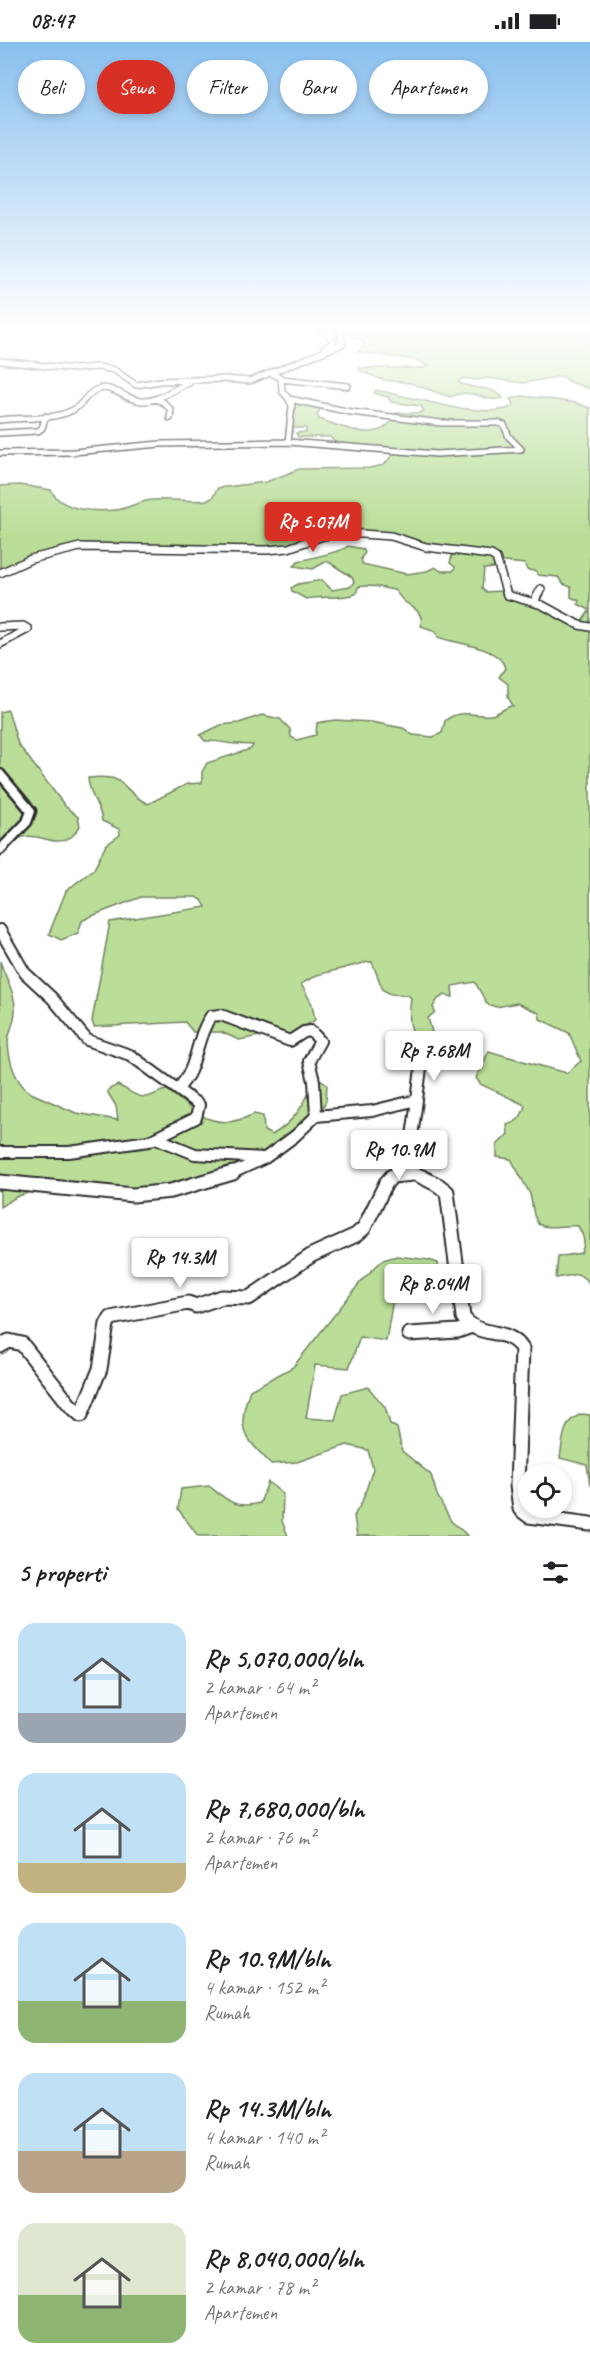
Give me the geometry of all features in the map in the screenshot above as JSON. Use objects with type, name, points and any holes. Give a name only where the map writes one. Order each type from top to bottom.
[{"type":"street","points":[[0,420],[46,417],[75,409],[87,396]]},
{"type":"street","points":[[122,396],[137,401],[157,400],[163,396]]},
{"type":"street","points":[[286,396],[292,406],[288,442]]},
{"type":"street","points":[[0,452],[73,452],[160,444],[288,442],[437,454],[521,449],[509,438],[504,425],[498,423],[441,423],[400,419],[289,399]]},
{"type":"street","points":[[157,400],[171,410],[170,418]]},
{"type":"street","points":[[0,433],[38,431],[42,428],[46,417]]},
{"type":"street","points":[[0,573],[31,559],[80,547],[267,550],[288,548],[333,534],[375,535],[405,539],[426,548],[491,555],[496,558],[507,595],[545,606],[590,629]]},
{"type":"street","points":[[534,602],[541,589]]},
{"type":"street","points":[[0,627],[23,626],[28,629],[0,644]]},
{"type":"street","points":[[0,774],[31,811],[27,822],[0,850]]},
{"type":"street","points":[[0,930],[25,973],[52,998],[87,1040],[130,1055],[199,1105],[196,1118],[156,1138],[140,1143],[69,1152],[0,1152]]},
{"type":"street","points":[[178,1088],[189,1076],[197,1036],[211,1016],[221,1015],[290,1041],[304,1032],[311,1031],[320,1041],[309,1061],[314,1081],[316,1116]]},
{"type":"street","points":[[413,1174],[409,1169],[408,1161],[422,1060]]},
{"type":"street","points":[[0,1182],[133,1195],[171,1191],[234,1173],[265,1158],[295,1136],[316,1116],[372,1111],[417,1100]]},
{"type":"street","points":[[156,1138],[175,1150],[203,1157],[265,1158]]},
{"type":"street","points":[[0,1346],[9,1341],[21,1344],[69,1404],[81,1415],[100,1369],[107,1324],[111,1318],[188,1303],[196,1306],[222,1297],[249,1298],[312,1255],[356,1235],[364,1228],[386,1183],[392,1176],[413,1174],[438,1184],[447,1192],[460,1311],[469,1328]]},
{"type":"street","points":[[409,1334],[458,1331],[469,1328],[513,1337],[522,1349],[517,1486],[520,1509],[529,1516],[590,1524]]},
{"type":"green space","points":[[384,396],[401,396],[456,408],[491,411],[507,409],[514,404],[510,399],[522,396],[576,403],[590,408],[590,610],[590,1287],[588,1281],[578,1274],[556,1278],[558,1257],[581,1253],[583,1249],[584,1240],[578,1226],[547,1227],[538,1224],[530,1194],[511,1159],[497,1157],[497,1145],[508,1134],[507,1125],[519,1118],[525,1105],[480,1084],[476,1078],[489,1051],[567,1073],[581,1061],[569,1033],[540,1019],[539,1013],[517,1003],[496,1007],[487,1004],[475,982],[452,986],[453,997],[445,995],[438,999],[433,1007],[435,1012],[428,1018],[432,1032],[429,1038],[416,1038],[410,1024],[411,998],[408,995],[391,994],[383,990],[372,962],[368,962],[317,975],[301,984],[312,1004],[315,1020],[284,1039],[264,1035],[239,1040],[221,1032],[193,1032],[185,1022],[94,1027],[92,1021],[110,922],[206,907],[202,900],[196,897],[141,897],[89,917],[82,921],[78,933],[61,940],[49,934],[66,891],[94,869],[106,845],[120,835],[119,829],[102,821],[100,811],[90,791],[88,778],[101,777],[117,780],[148,804],[187,784],[202,783],[202,772],[207,763],[251,749],[253,745],[205,741],[200,735],[221,725],[239,723],[262,715],[280,719],[290,729],[291,737],[297,740],[316,735],[317,723],[335,720],[371,722],[403,728],[413,735],[433,737],[442,733],[445,721],[456,715],[491,715],[513,706],[508,697],[508,684],[499,677],[505,668],[495,655],[486,650],[438,637],[436,631],[421,626],[422,621],[418,611],[403,601],[394,590],[362,586],[358,587],[356,594],[350,596],[306,599],[292,591],[291,588],[298,584],[322,580],[332,590],[350,587],[354,582],[352,577],[327,561],[313,569],[294,566],[298,561],[348,546],[363,549],[365,553],[361,558],[362,564],[407,574],[427,571],[435,567],[441,571],[453,571],[455,567],[450,563],[454,549],[346,532],[287,547],[89,545],[0,572],[0,486],[20,485],[51,490],[56,497],[70,506],[107,511],[152,500],[208,500],[218,488],[266,482],[299,469],[369,468],[384,465],[393,454],[391,451],[335,442],[330,437],[298,437],[296,433],[306,432],[306,428],[293,428],[295,405],[297,404],[321,408],[317,415],[319,419],[362,432],[382,429],[390,423],[396,413],[424,411],[421,406],[391,402],[388,397]],"holes":[[[495,561],[525,564],[527,570],[536,571],[538,575],[558,577],[563,584],[571,587],[571,597],[579,601],[578,604],[590,610],[581,623],[504,596],[500,591],[485,592],[482,588],[484,569],[494,568]]]},
{"type":"green space","points":[[479,396],[500,396],[503,398],[496,399]]},
{"type":"green space","points":[[8,710],[18,744],[65,806],[78,817],[80,826],[72,836],[62,841],[29,836],[20,838],[10,844],[0,857],[0,712]]},
{"type":"green space","points":[[0,961],[15,1005],[15,1015],[8,1039],[10,1057],[17,1078],[31,1093],[76,1113],[118,1120],[116,1106],[108,1090],[117,1085],[137,1096],[144,1097],[168,1090],[198,1114],[218,1121],[229,1122],[254,1114],[263,1116],[264,1131],[272,1135],[298,1112],[314,1081],[322,1080],[327,1085],[326,1100],[319,1119],[283,1149],[166,1195],[39,1189],[16,1197],[0,1207]]},
{"type":"green space","points":[[397,1256],[438,1263],[440,1275],[423,1271],[402,1273],[392,1305],[386,1341],[360,1337],[349,1368],[315,1365],[306,1418],[335,1420],[342,1394],[368,1387],[385,1407],[390,1424],[397,1428],[402,1451],[431,1475],[437,1495],[451,1521],[468,1536],[357,1536],[354,1516],[362,1502],[373,1469],[368,1450],[347,1445],[297,1462],[271,1464],[254,1446],[245,1432],[243,1414],[250,1390],[293,1367],[363,1279],[383,1260]]},
{"type":"green space","points":[[582,1414],[590,1415],[590,1485],[587,1465],[560,1458],[567,1426],[575,1417]]},
{"type":"green space","points":[[268,1482],[283,1494],[282,1521],[288,1536],[198,1536],[178,1509],[181,1489],[209,1486],[232,1502],[251,1505],[260,1503]]},
{"type":"waterway","points":[[117,396],[126,401],[142,403]]}]
